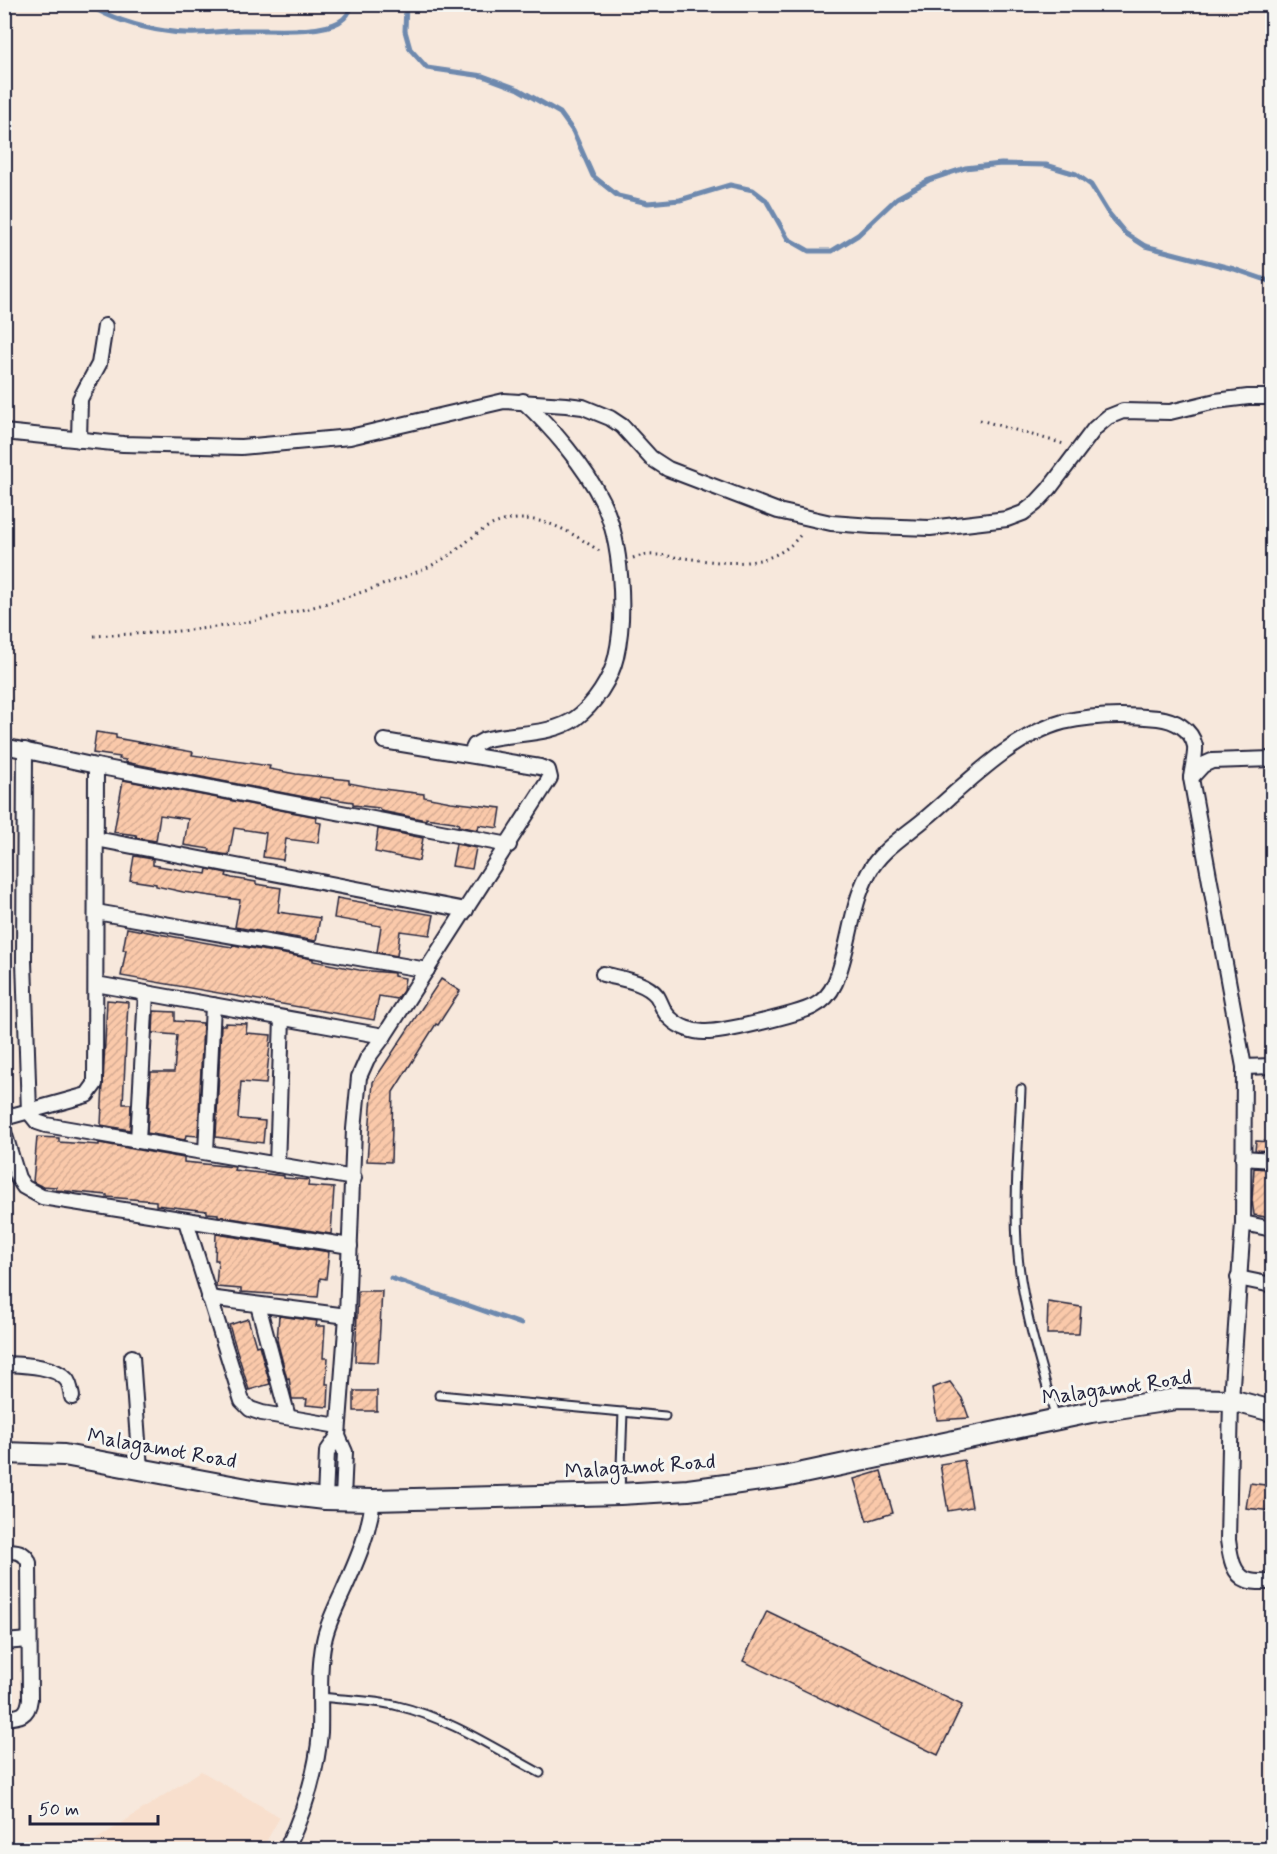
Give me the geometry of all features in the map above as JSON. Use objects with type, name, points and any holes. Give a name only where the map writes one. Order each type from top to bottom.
[{"type":"street","points":[[79,440],[80,399],[99,364],[105,326]]},
{"type":"street","points":[[4,432],[123,444],[241,447],[290,444],[350,436],[486,404],[523,401],[583,407],[610,418],[622,426],[651,458],[668,469],[778,511],[808,519],[872,526],[930,528],[1007,519],[1023,513],[1035,503],[1095,428],[1107,417],[1123,411],[1170,412],[1216,401],[1272,397]]},
{"type":"street","points":[[470,755],[475,745],[484,740],[558,727],[576,718],[595,698],[608,678],[615,659],[621,600],[612,525],[602,499],[560,439],[523,401]]},
{"type":"street","points":[[603,974],[638,983],[651,990],[670,1019],[691,1030],[704,1032],[719,1031],[797,1012],[815,1005],[828,995],[835,982],[856,900],[868,873],[879,856],[1007,751],[1035,734],[1062,723],[1096,717],[1162,718],[1178,723],[1188,731],[1195,746],[1191,778],[1244,1067],[1243,1223],[1231,1400],[1228,1540],[1230,1558],[1237,1571],[1247,1580],[1272,1582]]},
{"type":"street","points":[[334,1499],[345,1452],[338,1431],[347,1317],[354,1178],[354,1129],[359,1077],[367,1059],[550,782],[548,770],[540,766],[384,741]]},
{"type":"street","points":[[4,746],[96,766],[509,845]]},
{"type":"street","points":[[25,750],[24,961],[29,1112],[37,1122],[46,1125],[354,1178]]},
{"type":"street","points":[[1191,778],[1203,765],[1212,761],[1272,759]]},
{"type":"street","points":[[4,1119],[87,1095],[92,1090],[96,1075],[96,766]]},
{"type":"street","points":[[96,839],[466,910]]},
{"type":"street","points":[[96,912],[427,970]]},
{"type":"street","points":[[96,984],[384,1036]]},
{"type":"street","points":[[138,1141],[146,993]]},
{"type":"street","points":[[206,1152],[213,1005]]},
{"type":"street","points":[[277,1165],[282,1018]]},
{"type":"street","points":[[1244,1067],[1272,1066]]},
{"type":"street","points":[[4,1132],[18,1178],[24,1187],[42,1197],[350,1246]]},
{"type":"street","points":[[1243,1158],[1272,1160]]},
{"type":"street","points":[[186,1221],[242,1401],[250,1409],[262,1413],[288,1417],[338,1431]]},
{"type":"street","points":[[1243,1223],[1272,1229]]},
{"type":"street","points":[[1239,1278],[1272,1286]]},
{"type":"street","points":[[209,1298],[347,1317]]},
{"type":"street","points":[[258,1305],[288,1417]]},
{"type":"street","points":[[132,1357],[140,1469]]},
{"type":"street","points":[[4,1364],[33,1366],[55,1371],[70,1385],[72,1397]]},
{"type":"street","name":"Malagamot Road","points":[[4,1454],[64,1455],[258,1491],[334,1499],[620,1494],[688,1490],[784,1477],[1056,1419],[1177,1399],[1231,1400],[1272,1411]]},
{"type":"street","points":[[286,1850],[301,1818],[310,1790],[320,1733],[320,1666],[324,1639],[363,1543],[370,1523],[373,1500]]},
{"type":"street","points":[[4,1551],[24,1554],[29,1563],[30,1699],[27,1710],[21,1716],[4,1718]]},
{"type":"street","points":[[4,1642],[29,1640]]},
{"type":"lane","points":[[1021,1089],[1017,1244],[1036,1351],[1056,1419]]},
{"type":"lane","points":[[439,1395],[665,1416]]},
{"type":"lane","points":[[620,1494],[623,1412]]},
{"type":"lane","points":[[320,1697],[397,1706],[426,1714],[459,1729],[540,1773]]},
{"type":"path","points":[[980,420],[1080,448]]},
{"type":"path","points":[[94,636],[199,629],[308,609],[425,569],[451,555],[478,531],[494,523],[511,520],[548,522],[574,534],[618,563],[639,556],[657,555],[758,562],[777,555],[789,547],[801,534],[808,519]]},
{"type":"shaded area","points":[[201,1771],[280,1817],[262,1849],[82,1849]]},
{"type":"building","points":[[96,732],[116,735],[116,738],[193,752],[192,755],[270,766],[269,769],[296,774],[349,780],[349,783],[424,794],[424,797],[451,802],[501,808],[498,828],[479,825],[478,830],[458,826],[459,824],[454,822],[426,818],[426,820],[381,811],[379,808],[353,805],[353,802],[320,797],[320,800],[125,762],[126,760],[119,759],[120,757],[93,753]]},
{"type":"building","points":[[123,780],[317,817],[316,822],[321,823],[318,843],[286,839],[283,860],[263,857],[266,833],[234,828],[229,855],[209,852],[210,849],[184,845],[188,819],[160,815],[156,841],[114,832]]},
{"type":"building","points":[[378,829],[423,838],[419,861],[375,852]]},
{"type":"building","points":[[456,844],[476,848],[472,869],[452,866]]},
{"type":"building","points":[[134,856],[153,859],[153,865],[206,874],[207,869],[227,873],[226,876],[232,878],[281,888],[278,912],[320,918],[316,941],[235,927],[240,900],[183,892],[156,886],[156,884],[130,880]]},
{"type":"building","points":[[337,898],[434,915],[430,935],[400,931],[397,956],[377,952],[381,926],[334,918]]},
{"type":"building","points":[[127,928],[313,959],[313,961],[359,970],[394,973],[394,976],[405,978],[403,991],[397,999],[379,996],[374,1020],[121,976]]},
{"type":"building","points":[[441,979],[460,991],[393,1092],[391,1162],[367,1161],[373,1082]]},
{"type":"building","points":[[107,1000],[128,1002],[123,1104],[131,1104],[130,1130],[101,1125]]},
{"type":"building","points":[[154,1011],[175,1012],[175,1021],[203,1023],[198,1136],[186,1135],[185,1140],[147,1133],[151,1072],[174,1072],[177,1035],[153,1033]]},
{"type":"building","points":[[225,1023],[247,1024],[246,1033],[271,1035],[266,1084],[241,1082],[238,1118],[265,1121],[263,1143],[216,1137],[221,1025]]},
{"type":"building","points":[[37,1137],[59,1138],[59,1142],[99,1145],[99,1143],[184,1158],[184,1162],[235,1167],[234,1170],[309,1180],[308,1186],[334,1188],[331,1234],[218,1216],[218,1214],[207,1213],[207,1211],[156,1205],[156,1201],[107,1197],[107,1195],[56,1190],[56,1187],[41,1186],[33,1182]]},
{"type":"building","points":[[1256,1141],[1272,1142],[1271,1151],[1255,1150]]},
{"type":"building","points":[[1254,1168],[1267,1169],[1266,1172],[1272,1173],[1272,1218],[1254,1215],[1252,1200]]},
{"type":"building","points":[[216,1234],[329,1252],[326,1279],[320,1278],[318,1297],[241,1292],[241,1289],[216,1287],[218,1260],[215,1260]]},
{"type":"building","points":[[358,1291],[382,1291],[378,1362],[355,1361]]},
{"type":"building","points":[[1048,1302],[1081,1307],[1079,1334],[1047,1334]]},
{"type":"building","points":[[279,1316],[317,1321],[316,1326],[325,1326],[323,1358],[328,1358],[326,1384],[329,1384],[328,1407],[306,1405],[307,1399],[292,1399],[289,1378],[287,1379],[277,1340]]},
{"type":"building","points":[[248,1319],[256,1346],[259,1345],[270,1384],[249,1390],[229,1325]]},
{"type":"building","points":[[950,1382],[962,1398],[969,1418],[937,1420],[932,1388]]},
{"type":"building","points":[[354,1391],[377,1391],[377,1411],[354,1411]]},
{"type":"building","points":[[964,1460],[972,1507],[948,1511],[940,1464]]},
{"type":"building","points":[[881,1471],[893,1513],[867,1521],[854,1479]]},
{"type":"building","points":[[1250,1483],[1272,1486],[1272,1511],[1246,1508]]},
{"type":"building","points":[[767,1611],[962,1705],[938,1755],[743,1661]]},
{"type":"waterway","points":[[87,4],[105,14],[135,24],[155,29],[194,33],[292,30],[330,26],[346,17],[352,4]]},
{"type":"waterway","points":[[406,4],[405,31],[410,49],[427,68],[483,76],[518,89],[560,113],[573,131],[593,176],[618,196],[648,203],[680,200],[730,185],[753,190],[766,200],[788,239],[809,251],[832,251],[858,235],[897,198],[929,180],[965,168],[1001,164],[1046,165],[1076,174],[1091,185],[1107,211],[1125,233],[1145,246],[1234,269],[1272,282]]},
{"type":"waterway","points":[[391,1278],[521,1324]]}]
